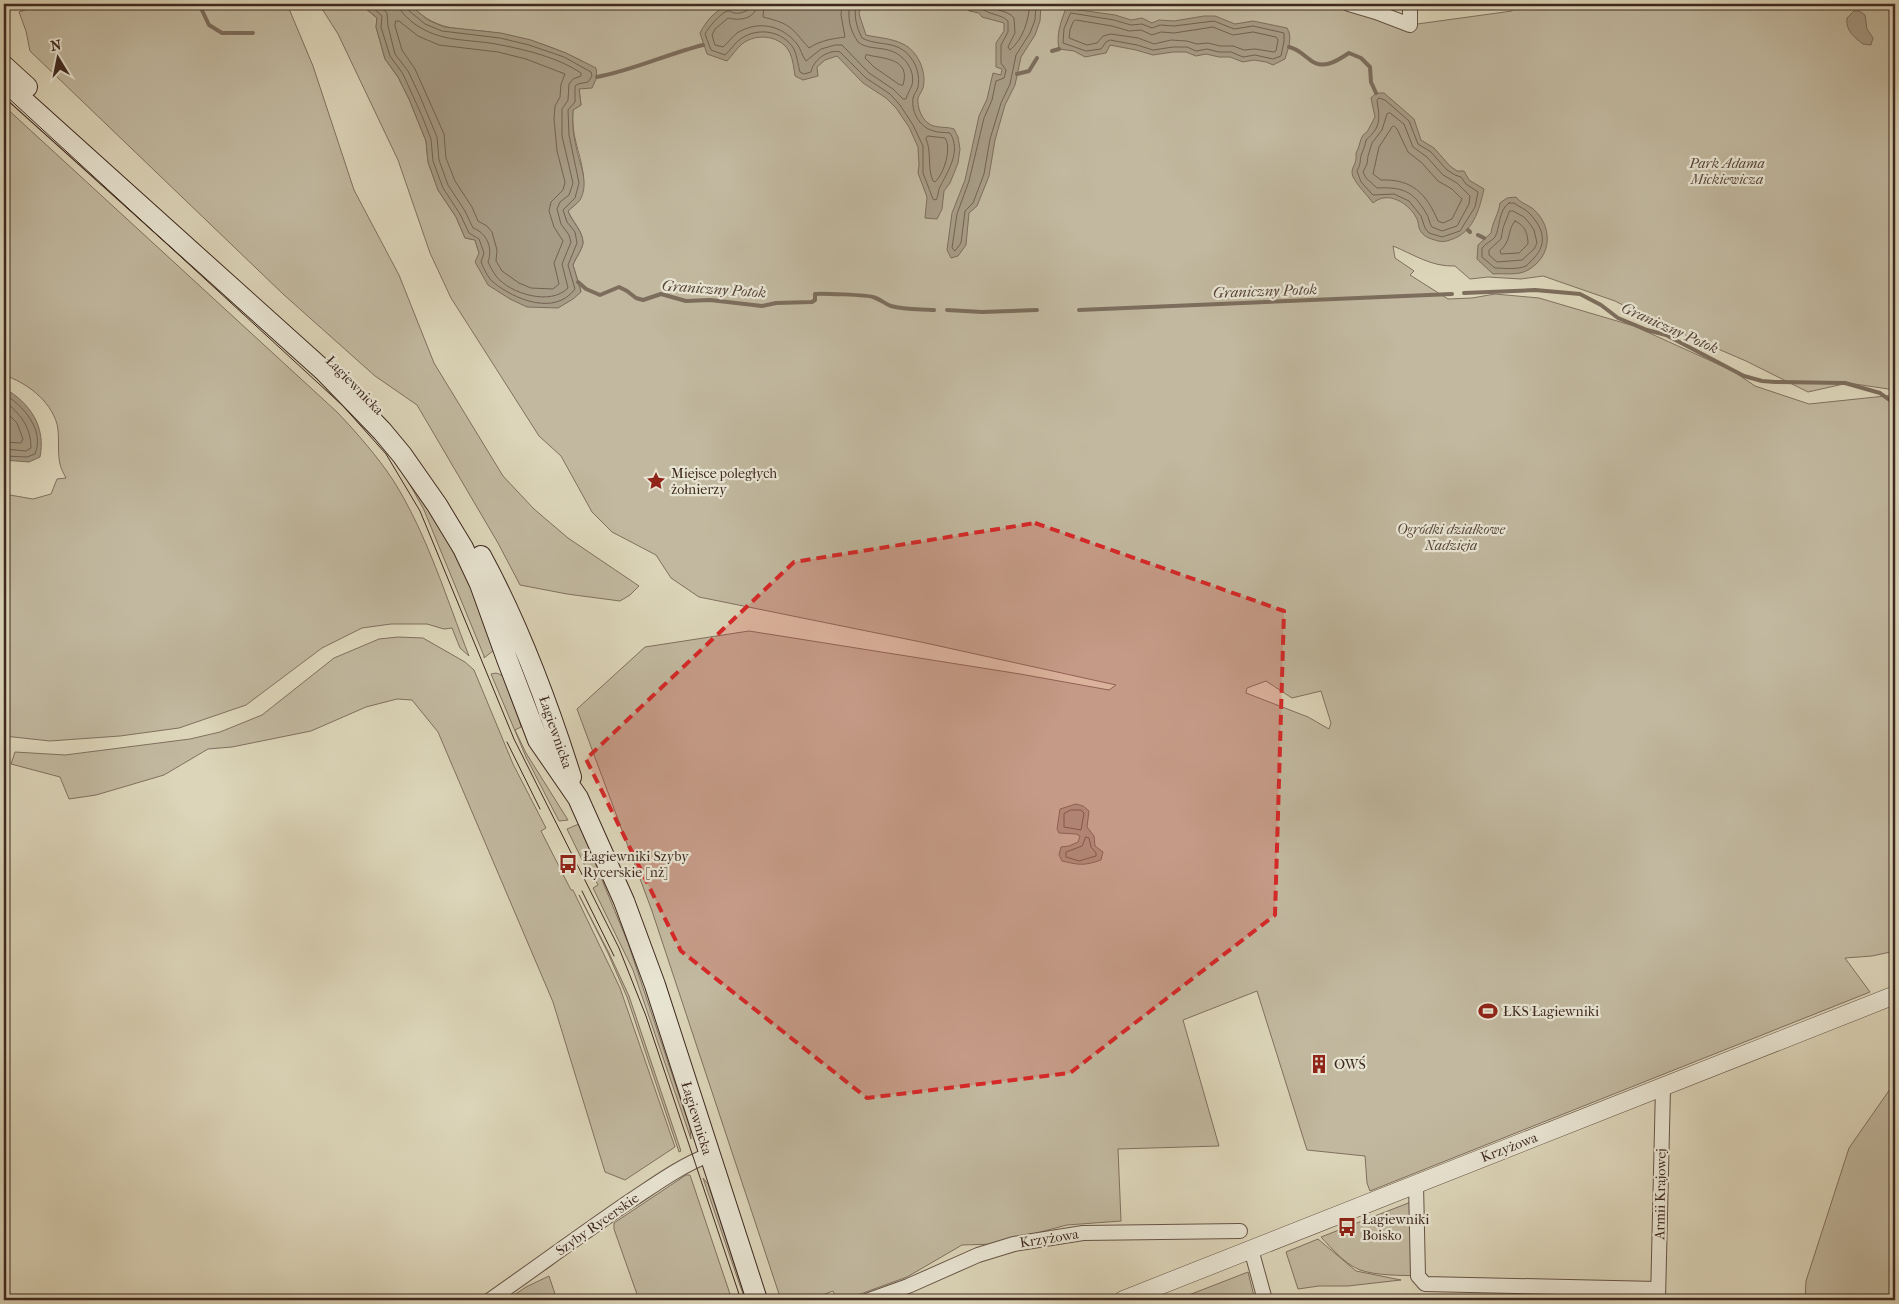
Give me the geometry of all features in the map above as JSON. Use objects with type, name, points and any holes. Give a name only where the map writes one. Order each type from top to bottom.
[{"type":"main road","name":"Łagiewnicka","points":[[4,66],[326,356],[392,423],[448,500],[492,577],[516,628],[548,708],[578,798],[624,901],[647,961],[757,1300]]},
{"type":"main road","name":"Łagiewnicka","points":[[4,83],[324,371],[402,455],[437,505],[463,548],[480,584],[538,740],[578,798]]},
{"type":"street","points":[[1348,4],[1410,25],[1410,4]]},
{"type":"street","name":"Krzyżowa","points":[[1123,1300],[1895,995]]},
{"type":"street","name":"Armii Krajowej","points":[[1658,1295],[1663,1087]]},
{"type":"street","name":"Szyby Rycerskie","points":[[490,1300],[673,1173],[689,1163],[709,1156]]},
{"type":"street","points":[[1416,1184],[1418,1276],[1425,1284],[1658,1295]]},
{"type":"street","name":"Krzyżowa","points":[[869,1300],[908,1286],[978,1255],[1014,1244],[1083,1233],[1240,1231]]},
{"type":"street","points":[[1251,1250],[1265,1300]]},
{"type":"highlighted area","points":[[1035,523],[1284,611],[1275,915],[1070,1073],[867,1098],[681,951],[586,759],[794,562]]},
{"type":"green space","points":[[42,4],[287,4],[313,66],[354,190],[399,275],[434,363],[503,476],[534,509],[568,538],[639,586],[620,601],[520,585],[498,543],[417,405],[375,376],[283,294],[30,51],[26,31],[19,12]]},
{"type":"green space","points":[[319,4],[364,4],[365,8],[377,18],[376,27],[385,59],[398,77],[409,99],[426,141],[428,162],[438,190],[456,217],[465,238],[475,240],[479,253],[581,291],[573,265],[582,246],[583,239],[568,211],[579,201],[584,180],[574,136],[573,120],[573,110],[581,105],[579,88],[582,61],[543,44],[523,38],[442,25],[421,14],[409,4],[1349,4],[1410,25],[1512,11],[1512,4],[1895,4],[1895,390],[1848,383],[1808,392],[1746,361],[1660,324],[1615,301],[1543,276],[1521,279],[1488,277],[1470,279],[1455,266],[1430,262],[1393,246],[1395,258],[1414,271],[1410,275],[1448,299],[1472,298],[1495,294],[1539,298],[1634,326],[1733,371],[1755,386],[1809,404],[1895,395],[1895,951],[1872,956],[1845,958],[1870,992],[1370,1191],[1367,1183],[1365,1156],[1307,1150],[1257,991],[1183,1020],[1219,1146],[1118,1149],[1121,1221],[1067,1225],[995,1244],[962,1245],[907,1277],[844,1300],[837,1300],[833,1291],[809,1300],[781,1300],[652,911],[577,709],[645,647],[749,631],[1109,690],[1116,685],[921,642],[699,597],[671,578],[656,555],[612,532],[592,512],[561,456],[539,436],[451,298],[430,253],[398,160],[338,34]],"holes":[[[1266,681],[1292,698],[1321,691],[1331,723],[1329,729],[1308,717],[1246,693],[1247,688]]]},
{"type":"green space","points":[[4,106],[337,412],[367,445],[393,480],[416,522],[469,656],[460,648],[452,628],[444,629],[427,624],[391,624],[362,628],[322,648],[246,705],[179,728],[120,736],[50,741],[4,736],[4,494],[33,499],[51,494],[57,479],[66,478],[59,459],[57,424],[54,415],[43,400],[29,388],[4,375]]},
{"type":"green space","points":[[371,424],[464,557],[494,650],[484,658],[424,510],[403,472]]},
{"type":"green space","points":[[398,637],[423,638],[465,662],[474,670],[513,764],[546,828],[541,831],[571,890],[573,890],[620,988],[675,1147],[625,1180],[605,1172],[553,1002],[438,732],[412,700],[397,699],[366,707],[311,731],[232,747],[208,749],[164,775],[96,795],[69,799],[60,777],[11,764],[15,752],[65,755],[190,739],[220,732],[262,715],[334,658],[379,639]]},
{"type":"green space","points":[[496,673],[507,681],[514,695],[521,727],[515,730],[526,753],[568,820],[559,821],[526,757],[491,674]]},
{"type":"green space","points":[[579,824],[628,943],[690,1128],[691,1139],[633,970],[593,888],[598,885],[589,867],[586,868],[567,829]]},
{"type":"green space","points":[[579,895],[609,953],[629,996],[681,1151],[679,1152],[627,997],[608,953]]},
{"type":"green space","points":[[1895,1082],[1895,1300],[1805,1300],[1806,1281],[1849,1148]]},
{"type":"green space","points":[[686,1175],[690,1175],[732,1300],[639,1300],[614,1229],[614,1223]]},
{"type":"green space","points":[[703,1178],[708,1184],[746,1300],[745,1300]]},
{"type":"green space","points":[[1416,1200],[1418,1276],[1382,1274],[1360,1270],[1344,1260],[1321,1237]]},
{"type":"green space","points":[[1318,1239],[1356,1271],[1401,1280],[1298,1289],[1286,1252]]},
{"type":"green space","points":[[1248,1272],[1255,1300],[1176,1300]]},
{"type":"green space","points":[[549,1276],[557,1300],[507,1300],[526,1287]]},
{"type":"water","points":[[364,4],[409,4],[428,20],[444,27],[501,33],[531,40],[566,53],[596,68],[597,77],[592,88],[579,89],[581,105],[573,110],[573,132],[583,173],[584,186],[580,200],[568,211],[583,239],[581,249],[573,265],[581,292],[573,299],[558,308],[527,307],[488,285],[475,262],[479,253],[475,240],[465,238],[456,217],[438,190],[428,162],[426,141],[398,77],[385,59],[376,27],[377,18],[365,8]]},
{"type":"water","points":[[749,4],[863,4],[859,14],[866,35],[898,42],[913,52],[920,63],[924,75],[923,88],[918,98],[921,115],[931,125],[954,129],[958,137],[960,149],[958,163],[950,183],[944,191],[942,209],[937,219],[925,218],[927,197],[918,173],[918,147],[909,127],[896,108],[886,98],[863,83],[837,56],[825,60],[817,67],[818,76],[803,80],[795,76],[792,59],[786,47],[769,38],[762,37],[748,40],[727,61],[707,54],[700,33],[708,20],[716,12],[730,5],[736,9]]},
{"type":"water","points":[[934,4],[1041,4],[1040,21],[1035,35],[1021,57],[1015,85],[1005,105],[995,140],[989,176],[977,206],[969,213],[966,245],[958,256],[951,258],[947,250],[952,213],[965,180],[979,116],[987,99],[993,73],[1001,75],[1002,69],[996,67],[996,43],[1004,31],[1004,23],[982,17],[979,13],[969,11],[967,6],[955,7]]},
{"type":"water","points":[[1066,8],[1115,15],[1131,20],[1142,18],[1152,23],[1159,20],[1174,21],[1204,16],[1215,16],[1235,24],[1253,21],[1287,28],[1290,35],[1289,43],[1285,59],[1273,65],[1254,60],[1243,62],[1230,57],[1206,54],[1196,56],[1186,52],[1153,55],[1110,45],[1106,53],[1085,57],[1074,51],[1059,49],[1059,33]]},
{"type":"water","points":[[1854,11],[1859,11],[1865,15],[1867,29],[1873,38],[1871,45],[1863,44],[1849,30],[1847,18]]},
{"type":"water","points":[[1376,93],[1384,93],[1414,119],[1421,140],[1434,148],[1450,166],[1457,171],[1464,171],[1469,180],[1484,189],[1474,220],[1470,227],[1458,237],[1442,242],[1426,237],[1420,230],[1417,219],[1404,203],[1391,198],[1385,198],[1373,203],[1355,180],[1352,173],[1356,153],[1361,138],[1367,132],[1375,117],[1371,98]]},
{"type":"water","points":[[1516,197],[1532,208],[1544,223],[1547,231],[1546,249],[1536,264],[1524,272],[1493,274],[1477,259],[1478,245],[1491,233],[1500,203],[1507,198]]},
{"type":"water","points":[[4,388],[28,408],[38,426],[41,435],[40,457],[29,462],[4,460]]},
{"type":"water","points":[[1076,804],[1083,806],[1089,811],[1087,827],[1094,836],[1095,846],[1103,852],[1101,860],[1077,864],[1062,861],[1059,855],[1061,847],[1078,842],[1080,836],[1059,833],[1057,829],[1060,809]]},
{"type":"waterway","name":"Graniczny Potok","points":[[4,5],[26,4]]},
{"type":"waterway","name":"Graniczny Potok","points":[[199,4],[209,25],[222,33],[253,33]]},
{"type":"waterway","name":"Graniczny Potok","points":[[361,6],[369,6]]},
{"type":"waterway","points":[[597,77],[703,45]]},
{"type":"waterway","points":[[1289,47],[1297,50],[1314,63],[1319,64],[1334,62],[1349,53],[1361,58],[1370,67],[1371,82],[1376,93]]},
{"type":"waterway","points":[[1052,51],[1059,49]]},
{"type":"waterway","points":[[1017,74],[1029,71],[1037,58]]},
{"type":"waterway","points":[[1478,235],[1484,238]]},
{"type":"waterway","name":"Graniczny Potok","points":[[578,282],[586,289],[600,295],[619,287],[636,298],[643,300],[661,294],[686,301],[710,300],[762,306],[776,303],[812,302],[815,300],[815,294],[834,294],[869,296],[896,307],[934,310]]},
{"type":"waterway","name":"Graniczny Potok","points":[[1464,293],[1535,290],[1580,294],[1601,305],[1618,318],[1647,330],[1666,335],[1744,376],[1775,382],[1845,383],[1880,393],[1895,404]]},
{"type":"waterway","name":"Graniczny Potok","points":[[1079,310],[1452,294]]},
{"type":"waterway","name":"Graniczny Potok","points":[[947,310],[982,312],[1037,310]]},
{"type":"tram line","points":[[4,94],[343,406],[386,454],[420,511],[514,739],[619,948],[646,1016],[741,1300]]},
{"type":"tram line","points":[[507,742],[540,809]]},
{"type":"tram line","points":[[582,891],[614,956]]},
{"type":"place","name":"Miejsce poległych żołnierzy","points":[[656,481]]},
{"type":"place","name":"Łagiewniki Szyby Rycerskie [nż]","points":[[568,864]]},
{"type":"place","name":"ŁKS Łagiewniki","points":[[1488,1011]]},
{"type":"place","name":"OWŚ","points":[[1319,1064]]},
{"type":"place","name":"Łagiewniki Boisko","points":[[1347,1227]]},
{"type":"park label","name":"Park Adama Mickiewicza","points":[[1727,172]]},
{"type":"park label","name":"Ogródki działkowe Nadzieja","points":[[1451,538]]}]
